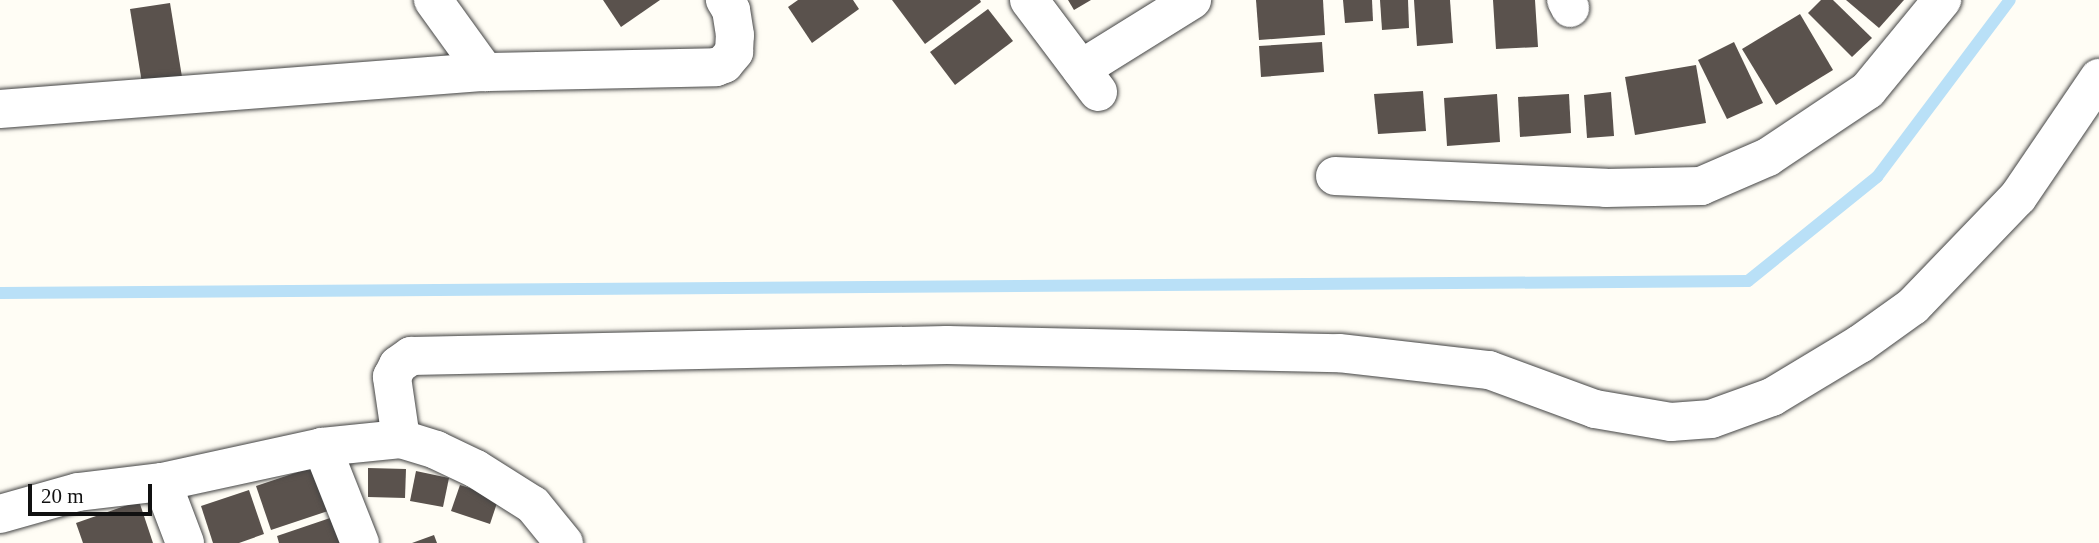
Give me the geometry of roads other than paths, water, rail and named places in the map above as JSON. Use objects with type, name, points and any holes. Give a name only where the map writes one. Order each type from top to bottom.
[{"type":"street","points":[[433,0],[485,72]]},
{"type":"street","points":[[0,109],[485,72],[716,67],[724,64],[734,52],[735,35],[731,10],[724,0]]},
{"type":"street","points":[[1029,0],[1089,81],[1192,0]]},
{"type":"street","points":[[1335,176],[1606,188],[1701,186],[1768,157],[1868,90],[1942,0]]},
{"type":"street","points":[[401,439],[392,377],[398,365],[411,356],[933,345],[1339,354],[1489,370],[1595,408],[1671,422],[1711,419],[1772,397],[1860,344],[1913,306],[2018,197],[2099,78]]},
{"type":"street","points":[[0,514],[78,492],[162,482],[322,447],[401,439],[436,450],[476,468],[533,505],[564,543]]},
{"type":"street","points":[[322,447],[360,543]]},
{"type":"street","points":[[162,482],[185,543]]},
{"type":"waterway","points":[[0,293],[1748,281],[1877,177],[2010,0]]}]
